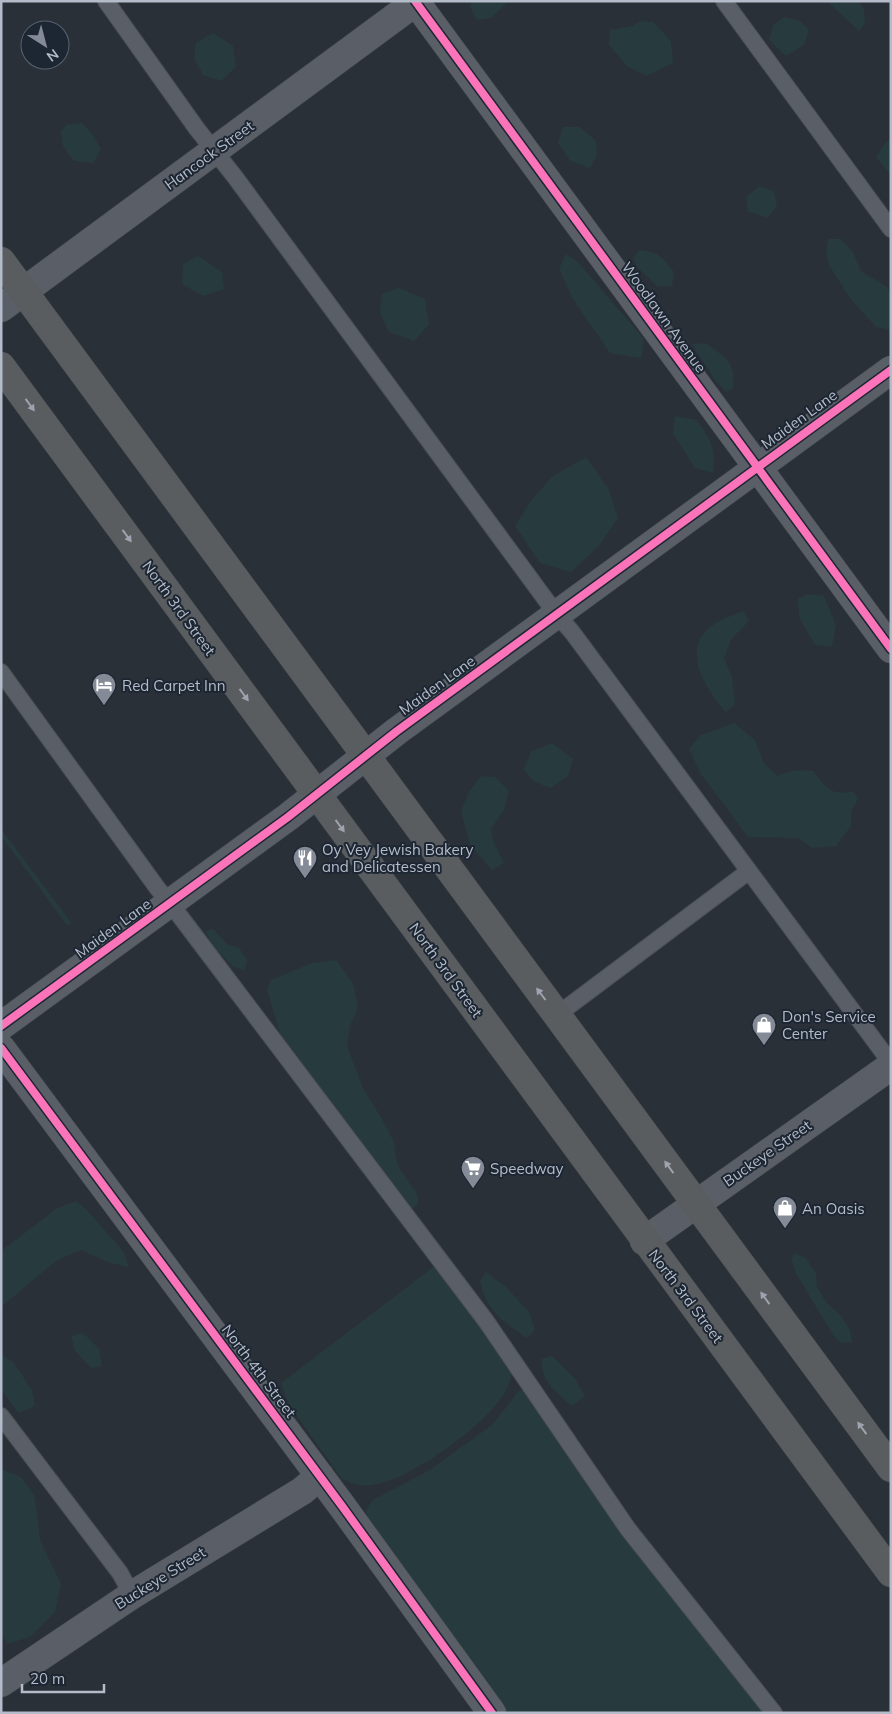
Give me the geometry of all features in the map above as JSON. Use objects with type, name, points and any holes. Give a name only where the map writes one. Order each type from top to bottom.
[{"type":"highway","points":[[1,261],[891,1468]]},
{"type":"highway","name":"North 3rd Street","points":[[1,366],[891,1573]]},
{"type":"street","name":"Hancock Street","points":[[1,308],[416,2]]},
{"type":"street","name":"Woodlawn Avenue","points":[[416,2],[891,649]]},
{"type":"street","name":"Maiden Lane","points":[[1,1026],[891,370]]},
{"type":"street","name":"North 4th Street","points":[[1,1048],[320,1476],[492,1713]]},
{"type":"street","name":"Buckeye Street","points":[[644,1240],[891,1064]]},
{"type":"street","name":"Buckeye Street","points":[[1,1683],[132,1595],[302,1491],[320,1476]]},
{"type":"lane","points":[[106,1],[214,151],[891,1064]]},
{"type":"lane","points":[[724,1],[839,160],[891,228]]},
{"type":"lane","points":[[1,672],[158,889],[486,1321],[628,1529],[774,1713]]},
{"type":"lane","points":[[557,1015],[749,871]]},
{"type":"lane","points":[[1,1416],[120,1573],[132,1595]]},
{"type":"green space","points":[[472,1],[508,1],[491,18],[477,20],[470,6]]},
{"type":"green space","points":[[827,1],[858,1],[864,9],[865,23],[859,31]]},
{"type":"green space","points":[[785,17],[800,21],[809,30],[804,45],[786,56],[769,40],[773,25]]},
{"type":"green space","points":[[640,21],[653,22],[671,41],[673,63],[646,76],[627,66],[609,45],[610,30],[632,26]]},
{"type":"green space","points":[[213,33],[233,46],[236,67],[221,81],[203,75],[194,58],[196,43]]},
{"type":"green space","points":[[82,123],[92,134],[101,149],[93,163],[74,161],[63,146],[61,132],[66,125]]},
{"type":"green space","points":[[563,127],[580,127],[596,141],[597,154],[590,168],[570,161],[558,142]]},
{"type":"green space","points":[[891,140],[891,172],[888,172],[876,157],[886,142]]},
{"type":"green space","points":[[760,186],[774,191],[777,206],[768,218],[748,211],[746,197]]},
{"type":"green space","points":[[828,239],[840,239],[853,252],[861,271],[887,287],[891,293],[891,330],[876,327],[850,298],[829,265],[826,250]]},
{"type":"green space","points":[[640,250],[656,254],[667,263],[674,272],[672,286],[657,286],[637,267],[633,258]]},
{"type":"green space","points":[[566,254],[578,262],[644,339],[641,358],[610,353],[573,299],[559,269]]},
{"type":"green space","points":[[198,256],[222,272],[224,289],[203,296],[182,284],[183,264]]},
{"type":"green space","points":[[399,288],[425,299],[429,324],[414,341],[389,332],[380,313],[382,294]]},
{"type":"green space","points":[[706,343],[724,357],[731,366],[734,379],[733,388],[726,392],[715,380],[692,344]]},
{"type":"green space","points":[[675,416],[697,420],[702,427],[713,450],[713,473],[695,468],[673,433]]},
{"type":"green space","points":[[586,457],[609,490],[618,518],[598,547],[571,572],[540,563],[515,526],[532,499],[552,477]]},
{"type":"green space","points":[[808,594],[824,596],[836,625],[832,647],[815,645],[799,617],[798,599]]},
{"type":"green space","points":[[743,611],[749,621],[732,638],[724,658],[732,677],[735,704],[726,712],[705,683],[697,660],[697,649],[708,629],[720,621]]},
{"type":"green space","points":[[734,723],[755,740],[764,763],[777,776],[795,771],[813,771],[825,786],[834,792],[846,793],[853,791],[858,799],[851,811],[851,826],[836,846],[812,848],[798,838],[748,837],[701,774],[689,749],[701,735]]},
{"type":"green space","points":[[552,743],[573,759],[568,776],[550,788],[533,781],[524,769],[531,752]]},
{"type":"green space","points":[[481,776],[495,777],[509,791],[504,810],[491,829],[493,841],[504,863],[492,870],[470,845],[461,811],[469,792]]},
{"type":"green space","points":[[1,829],[71,922],[70,924],[67,925],[1,836]]},
{"type":"green space","points":[[213,929],[227,944],[239,948],[247,959],[245,970],[233,967],[214,947],[205,931]]},
{"type":"green space","points":[[336,960],[353,983],[358,1007],[350,1026],[347,1046],[364,1090],[394,1142],[396,1159],[401,1171],[417,1194],[418,1204],[412,1209],[280,1034],[267,989],[271,980],[312,963]]},
{"type":"green space","points":[[76,1201],[86,1209],[123,1251],[129,1267],[110,1263],[81,1250],[56,1261],[1,1307],[1,1251],[56,1209]]},
{"type":"green space","points":[[795,1253],[806,1258],[816,1273],[817,1287],[826,1302],[841,1316],[850,1330],[852,1342],[841,1343],[833,1335],[797,1275],[791,1259]]},
{"type":"green space","points":[[436,1265],[513,1368],[511,1378],[505,1393],[495,1406],[470,1431],[433,1458],[393,1479],[375,1484],[353,1484],[342,1479],[289,1405],[281,1383]]},
{"type":"green space","points":[[486,1272],[506,1287],[529,1312],[535,1330],[527,1338],[503,1321],[486,1300],[480,1281]]},
{"type":"green space","points":[[83,1333],[99,1349],[102,1366],[91,1368],[75,1351],[71,1336]]},
{"type":"green space","points":[[1,1354],[14,1363],[32,1390],[35,1406],[19,1413],[1,1390]]},
{"type":"green space","points":[[552,1356],[576,1380],[585,1396],[572,1406],[551,1386],[544,1374],[541,1359]]},
{"type":"green space","points":[[522,1390],[527,1393],[767,1713],[504,1713],[367,1516],[366,1509],[373,1500],[430,1470],[493,1424],[518,1392]]},
{"type":"green space","points":[[1,1469],[21,1477],[34,1495],[40,1540],[61,1584],[55,1612],[30,1637],[7,1644],[1,1633]]},
{"type":"cycle path","points":[[415,1],[891,649]]},
{"type":"cycle path","points":[[1,1026],[288,817],[397,731],[891,370]]},
{"type":"cycle path","points":[[1,1048],[342,1506],[492,1713]]},
{"type":"place","name":"Red Carpet Inn","points":[[104,706]]},
{"type":"place","name":"Oy Vey Jewish Bakery and Delicatessen","points":[[305,879]]},
{"type":"place","name":"Don's Service Center","points":[[764,1046]]},
{"type":"place","name":"Speedway","points":[[473,1189]]},
{"type":"place","name":"An Oasis","points":[[785,1229]]}]
